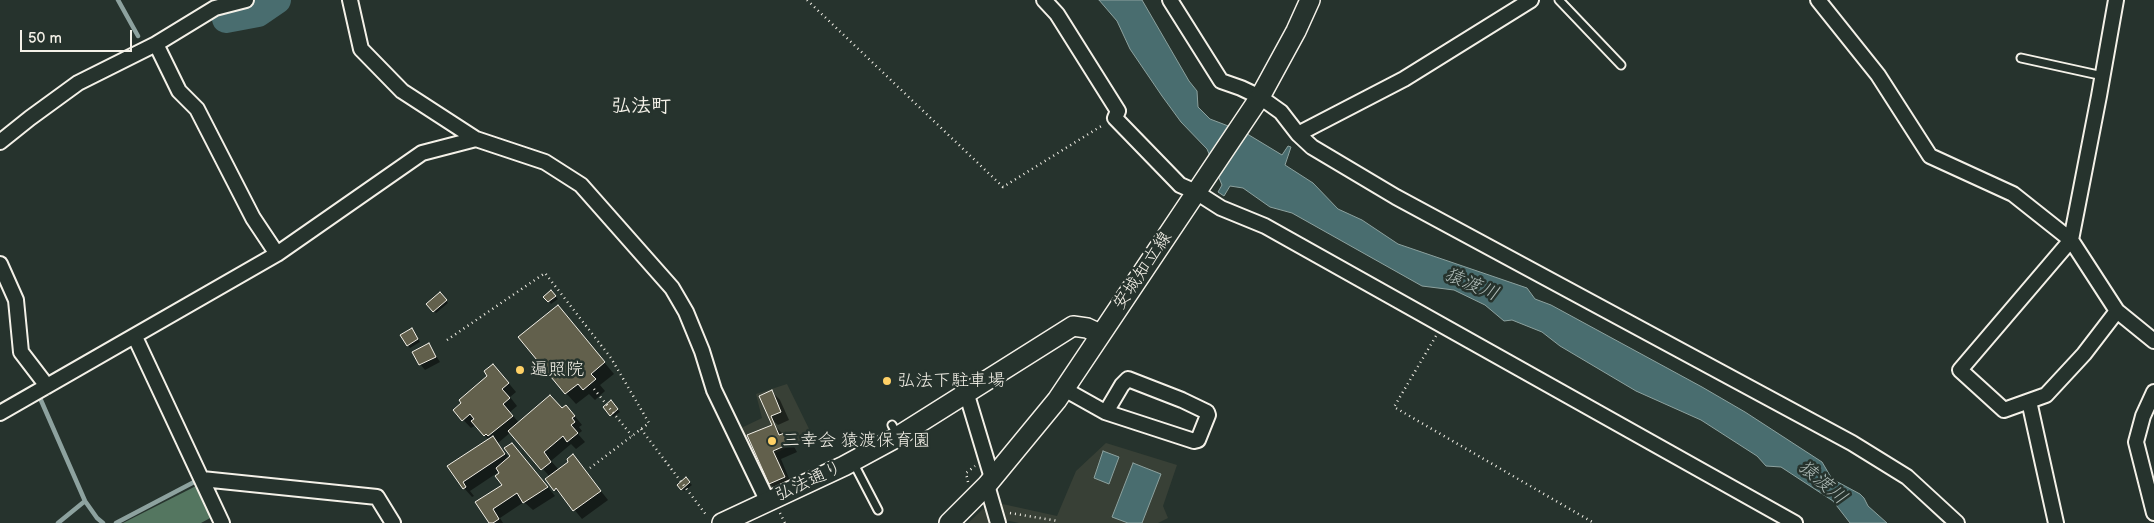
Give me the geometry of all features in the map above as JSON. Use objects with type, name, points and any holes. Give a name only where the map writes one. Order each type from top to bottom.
[{"type":"main road","name":"安城知立線","points":[[949,523],[989,482],[1064,390],[1257,101],[1296,31],[1310,0]]},
{"type":"main road","name":"弘法通り","points":[[722,523],[853,461],[895,430],[967,395],[1074,326],[1086,328],[1100,334]]},
{"type":"street","points":[[0,142],[78,83],[156,44],[215,8],[246,0]]},
{"type":"street","points":[[350,0],[361,49],[402,91],[476,139],[545,162],[581,185],[672,288],[689,320],[714,390],[768,502]]},
{"type":"street","points":[[1044,0],[1057,14],[1118,111],[1115,118],[1180,184],[1199,187],[1221,208],[1265,226],[1795,523]]},
{"type":"street","points":[[1170,0],[1221,81],[1241,88],[1257,101],[1281,112],[1298,134],[1312,147],[1396,197],[1852,443],[1907,477],[1957,523]]},
{"type":"street","points":[[1298,134],[1404,79],[1532,0]]},
{"type":"street","points":[[1818,0],[1878,75],[1930,156],[2014,194],[2071,240],[2117,311],[2154,341]]},
{"type":"street","points":[[2116,0],[2071,240],[1960,370],[2004,410],[2046,395],[2084,354],[2117,311]]},
{"type":"street","points":[[156,44],[179,91],[198,109],[253,218],[277,254]]},
{"type":"street","points":[[0,413],[277,254],[422,153],[476,139]]},
{"type":"street","points":[[0,264],[16,300],[21,352],[47,386]]},
{"type":"street","points":[[135,337],[222,523]]},
{"type":"street","points":[[1064,390],[1106,412],[1194,441],[1198,440],[1208,415],[1207,412],[1182,400],[1128,379],[1122,385],[1106,412]]},
{"type":"street","points":[[2154,392],[2143,416],[2136,442],[2154,513]]},
{"type":"street","points":[[967,395],[998,521]]},
{"type":"street","points":[[2029,401],[2056,523]]},
{"type":"street","points":[[202,479],[377,496],[393,523]]},
{"type":"lane","points":[[1559,0],[1621,65]]},
{"type":"lane","points":[[2021,58],[2103,76]]},
{"type":"lane","points":[[853,461],[878,510]]},
{"type":"path","points":[[807,0],[1003,187],[1115,118]]},
{"type":"path","points":[[447,340],[545,273],[611,358],[649,423],[590,468]]},
{"type":"path","points":[[1442,325],[1394,407],[1594,523]]},
{"type":"path","points":[[594,389],[632,436]]},
{"type":"path","points":[[641,429],[712,523]]},
{"type":"path","points":[[998,521],[1005,512],[1058,521]]},
{"type":"shaded area","name":"三幸会 猿渡保育園","points":[[787,384],[812,435],[776,453],[789,480],[767,491],[737,430],[762,418],[756,394]]},
{"type":"shaded area","points":[[1106,443],[1177,465],[1163,506],[1168,518],[1158,523],[1019,523],[1005,520],[998,503],[1057,516],[1076,471]]},
{"type":"shaded area","points":[[983,509],[989,510],[991,523],[968,523]]},
{"type":"green space","points":[[196,486],[212,517],[201,523],[123,523]]},
{"type":"water","name":"猿渡川","points":[[1099,0],[1142,0],[1189,81],[1197,91],[1198,107],[1210,119],[1244,132],[1282,155],[1288,146],[1291,147],[1285,165],[1313,183],[1338,209],[1362,220],[1398,244],[1527,288],[1535,299],[1551,305],[1702,387],[1745,412],[1822,462],[1832,479],[1860,494],[1868,506],[1887,523],[1850,523],[1833,501],[1781,467],[1766,466],[1757,456],[1701,420],[1636,391],[1560,346],[1542,332],[1512,320],[1504,321],[1485,305],[1454,290],[1422,286],[1292,213],[1270,207],[1243,188],[1230,186],[1224,196],[1218,192],[1222,185],[1207,149],[1181,122],[1162,96],[1130,49],[1117,21]]},
{"type":"water","points":[[1103,451],[1119,457],[1109,484],[1094,478]]},
{"type":"water","points":[[1133,463],[1161,474],[1142,523],[1128,523],[1112,517]]},
{"type":"building","points":[[551,290],[556,296],[548,302],[543,297]]},
{"type":"building","points":[[440,292],[447,300],[433,312],[426,304]]},
{"type":"building","points":[[558,305],[605,362],[591,374],[596,379],[583,390],[578,384],[565,394],[518,337]]},
{"type":"building","points":[[412,328],[418,339],[407,346],[400,335]]},
{"type":"building","points":[[429,343],[436,357],[419,365],[412,352]]},
{"type":"building","points":[[493,364],[509,383],[502,389],[510,398],[503,404],[513,416],[488,436],[486,434],[484,436],[471,421],[474,419],[470,414],[462,421],[453,410],[461,403],[459,400],[487,376],[484,371]]},
{"type":"building","points":[[772,390],[781,412],[771,416],[779,435],[785,433],[789,444],[773,451],[785,477],[769,484],[747,435],[772,425],[759,396]]},
{"type":"building","points":[[550,395],[562,408],[566,405],[575,416],[572,418],[575,422],[571,425],[578,433],[567,442],[563,436],[544,452],[551,462],[541,470],[508,431]]},
{"type":"building","points":[[611,400],[618,409],[610,416],[603,407]]},
{"type":"building","points":[[493,436],[505,454],[463,482],[466,487],[463,489],[447,466]]},
{"type":"building","points":[[512,443],[548,487],[523,503],[517,493],[493,509],[499,519],[489,523],[475,502],[502,485],[495,476],[499,473],[496,468],[510,456],[504,448]]},
{"type":"building","points":[[573,454],[601,491],[573,511],[556,488],[554,491],[545,479],[568,462],[567,459]]},
{"type":"building","points":[[686,477],[690,482],[681,490],[677,485]]},
{"type":"waterway","points":[[118,0],[138,36]]},
{"type":"waterway","points":[[226,19],[258,13],[277,0]]},
{"type":"waterway","points":[[40,398],[85,501],[103,523]]},
{"type":"waterway","points":[[116,523],[196,481]]},
{"type":"waterway","points":[[58,523],[85,501]]},
{"type":"place","name":"遍照院","points":[[520,370]]},
{"type":"place","name":"弘法下駐車場","points":[[887,381]]},
{"type":"place","name":"三幸会 猿渡保育園","points":[[772,441]]},
{"type":"district","name":"弘法町","points":[[641,107]]}]
